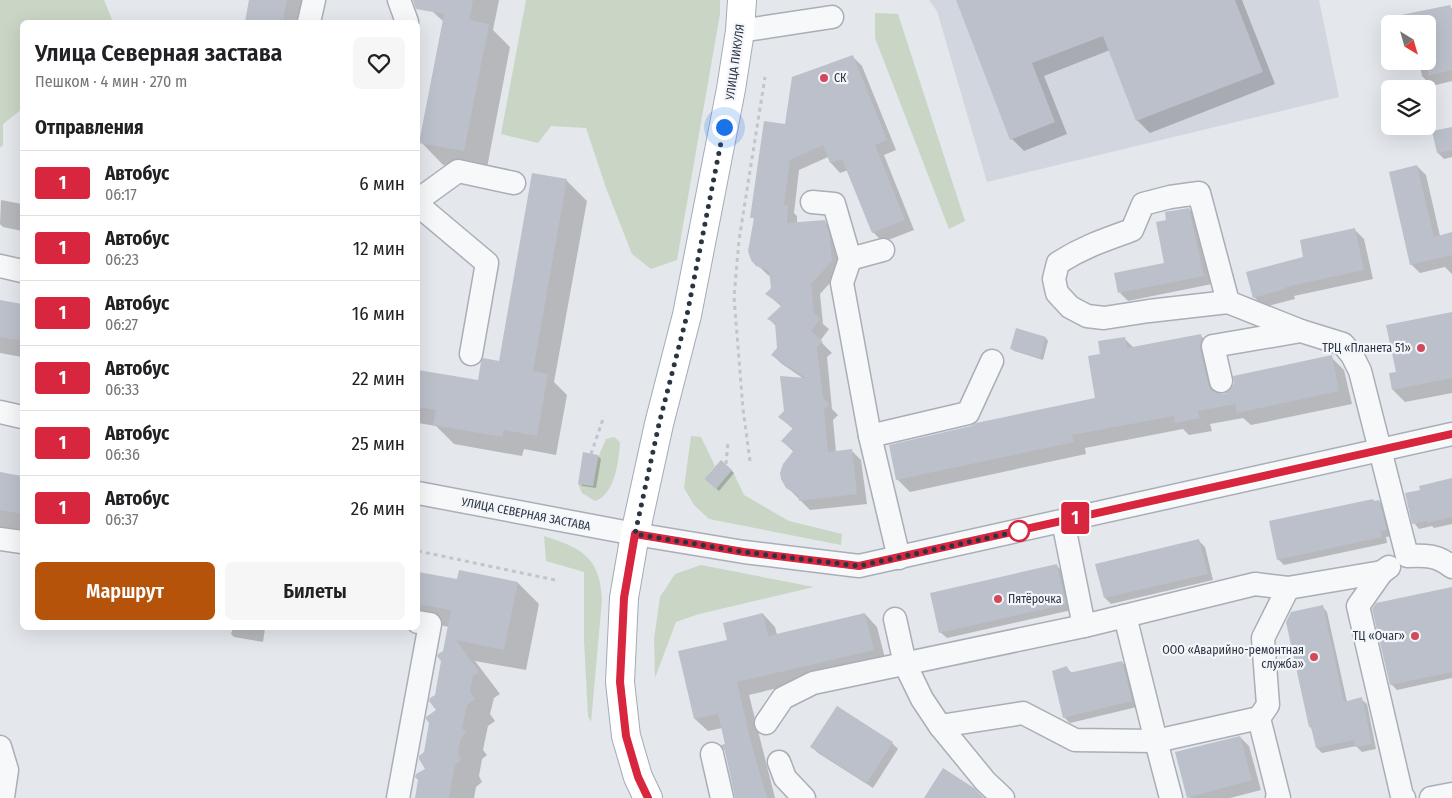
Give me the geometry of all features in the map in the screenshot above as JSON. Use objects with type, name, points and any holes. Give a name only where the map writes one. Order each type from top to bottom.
[{"type":"main road","name":"УЛИЦА ПИКУЛЯ","points":[[648,798],[638,777],[626,736],[620,682],[624,598],[635,534],[659,424],[687,315],[732,89],[742,0]]},
{"type":"street","points":[[309,20],[314,0]]},
{"type":"street","points":[[399,0],[406,20]]},
{"type":"street","points":[[740,30],[832,17]]},
{"type":"street","points":[[420,199],[458,171],[514,184]]},
{"type":"street","points":[[1228,302],[1199,194],[1143,204],[1132,230],[1088,245],[1058,263],[1054,279],[1058,293],[1070,307],[1087,316],[1104,318],[1149,310],[1228,302],[1301,332],[1343,344],[1352,355],[1360,371],[1408,556]]},
{"type":"street","points":[[812,202],[834,204],[850,259],[842,284],[870,436],[899,558]]},
{"type":"street","points":[[420,207],[487,263],[471,354]]},
{"type":"street","points":[[850,259],[883,250]]},
{"type":"street","points":[[0,266],[20,271]]},
{"type":"street","points":[[1221,381],[1214,346],[1301,332]]},
{"type":"street","points":[[870,436],[968,413],[992,360]]},
{"type":"street","points":[[0,412],[20,417]]},
{"type":"street","name":"УЛИЦА СЕВЕРНАЯ ЗАСТАВА","points":[[420,493],[635,534],[744,552],[859,566],[1452,434]]},
{"type":"street","points":[[1063,521],[1084,626]]},
{"type":"street","points":[[0,538],[20,542]]},
{"type":"street","points":[[766,723],[783,698],[813,683],[1084,626],[1255,584],[1288,588],[1382,572],[1408,556],[1428,555],[1444,560],[1452,567]]},
{"type":"street","points":[[1382,572],[1358,606],[1404,798]]},
{"type":"street","points":[[1278,798],[1260,718],[1268,705],[1263,638],[1288,588]]},
{"type":"street","points":[[1125,616],[1171,798]]},
{"type":"street","points":[[895,618],[905,664],[922,699],[940,726],[985,781],[1004,798]]},
{"type":"street","points":[[398,798],[430,624],[420,622]]},
{"type":"street","points":[[940,726],[1023,713],[1075,740],[1156,742],[1260,718]]},
{"type":"street","points":[[0,747],[7,770],[2,797]]},
{"type":"street","points":[[712,754],[722,798]]},
{"type":"street","points":[[779,762],[785,778],[803,797]]},
{"type":"street","points":[[1431,798],[1452,794]]},
{"type":"path","points":[[750,461],[743,409],[734,297],[739,240],[765,77]]},
{"type":"path","points":[[591,454],[604,416]]},
{"type":"path","points":[[726,464],[728,442]]},
{"type":"path","points":[[420,551],[555,580]]},
{"type":"shaded area","points":[[929,0],[1319,0],[1339,97],[987,182],[937,11]]},
{"type":"green space","points":[[0,0],[104,0],[112,20],[20,20],[20,111],[3,124],[3,145],[0,148]]},
{"type":"green space","points":[[526,0],[720,0],[720,14],[677,260],[651,269],[632,254],[606,188],[586,128],[551,126],[538,143],[501,134]]},
{"type":"green space","points":[[875,13],[898,14],[965,221],[949,229],[875,38]]},
{"type":"green space","points":[[691,436],[701,437],[715,466],[704,479],[716,489],[732,470],[744,495],[789,521],[842,534],[841,545],[709,519],[694,505],[684,488]]},
{"type":"green space","points":[[614,437],[620,442],[615,476],[607,492],[595,501],[582,493],[578,484],[593,486],[599,455],[606,439]]},
{"type":"green space","points":[[544,536],[569,545],[586,556],[593,564],[600,585],[602,600],[591,722],[588,716],[584,640],[584,572],[546,561]]},
{"type":"green space","points":[[701,565],[814,587],[699,614],[676,622],[655,678],[654,639],[660,597],[675,574]]},
{"type":"building","points":[[249,0],[287,0],[283,20],[245,20]]},
{"type":"building","points":[[413,0],[473,0],[469,20],[489,24],[464,151],[420,143],[444,14],[416,9]]},
{"type":"building","points":[[956,0],[1235,0],[1263,72],[1136,121],[1103,36],[1032,63],[1055,122],[1010,140]]},
{"type":"building","points":[[1450,5],[1452,14],[1452,70],[1428,76],[1428,70],[1436,70],[1436,15],[1401,15]]},
{"type":"building","points":[[853,55],[887,140],[875,145],[905,220],[872,233],[842,159],[830,163],[823,145],[790,160],[784,205],[788,205],[787,223],[825,220],[830,237],[832,261],[811,284],[814,313],[820,319],[811,331],[823,342],[817,347],[823,398],[829,404],[824,410],[828,452],[852,449],[857,494],[799,501],[799,496],[786,488],[780,473],[783,464],[794,450],[781,441],[793,428],[778,417],[784,411],[780,376],[806,378],[771,355],[777,348],[775,323],[767,319],[782,305],[765,294],[771,288],[769,271],[756,266],[751,260],[748,251],[754,218],[750,218],[764,121],[785,124],[792,77]]},
{"type":"building","points":[[1452,127],[1452,150],[1437,153],[1433,135],[1436,135],[1436,130]]},
{"type":"building","points":[[1417,165],[1434,237],[1452,232],[1452,255],[1410,265],[1389,172]]},
{"type":"building","points":[[532,173],[567,179],[533,371],[548,374],[537,436],[504,430],[502,437],[433,425],[436,410],[420,407],[420,370],[478,380],[483,358],[499,361]]},
{"type":"building","points":[[1189,208],[1204,276],[1118,293],[1114,273],[1164,263],[1156,222],[1166,220],[1165,212]]},
{"type":"building","points":[[1355,228],[1364,270],[1286,287],[1286,289],[1253,298],[1246,272],[1303,257],[1300,240]]},
{"type":"building","points":[[0,300],[20,304],[20,341],[0,337]]},
{"type":"building","name":"ТРЦ «Планета 51»","points":[[1452,312],[1452,378],[1392,390],[1389,373],[1396,372],[1386,325]]},
{"type":"building","points":[[1016,328],[1046,337],[1040,358],[1010,349]]},
{"type":"building","points":[[1201,334],[1200,349],[1208,384],[1211,390],[1217,393],[1224,394],[1230,390],[1234,384],[1233,376],[1332,355],[1339,391],[1237,413],[1235,404],[1198,411],[1200,418],[1175,423],[1174,416],[1072,435],[1074,442],[896,480],[889,445],[971,426],[976,423],[1095,398],[1088,356],[1100,354],[1098,341],[1125,337],[1127,348]]},
{"type":"building","points":[[583,452],[598,455],[593,486],[578,484]]},
{"type":"building","points":[[721,460],[732,470],[716,489],[704,479]]},
{"type":"building","points":[[0,472],[20,476],[20,514],[0,510]]},
{"type":"building","points":[[1452,478],[1452,517],[1427,523],[1427,521],[1412,524],[1405,493],[1420,490],[1419,486]]},
{"type":"building","points":[[1373,499],[1374,501],[1379,500],[1387,530],[1380,531],[1382,537],[1277,560],[1269,521]]},
{"type":"building","points":[[1199,539],[1208,574],[1104,598],[1095,564]]},
{"type":"building","name":"Пятёрочка","points":[[1057,564],[1066,604],[939,633],[930,593]]},
{"type":"building","points":[[459,570],[518,582],[504,650],[456,640],[479,672],[473,676],[470,692],[475,699],[467,705],[462,728],[466,733],[461,738],[458,753],[461,760],[455,765],[449,798],[415,798],[418,780],[415,777],[416,774],[425,769],[419,756],[424,752],[429,723],[426,717],[436,710],[429,701],[435,695],[441,661],[437,656],[443,651],[451,610],[420,604],[420,572],[457,579]]},
{"type":"building","name":"ТЦ «Очаг»","points":[[1452,587],[1452,672],[1390,685],[1372,609],[1376,603]]},
{"type":"building","name":"ООО «Аварийно-ремонтная служба»","points":[[1323,605],[1344,702],[1362,697],[1372,744],[1355,747],[1354,740],[1316,748],[1311,727],[1309,727],[1286,622],[1291,612]]},
{"type":"building","points":[[763,613],[768,636],[865,613],[874,650],[737,682],[767,798],[735,798],[725,751],[721,745],[725,744],[718,714],[694,719],[678,651],[727,640],[723,623]]},
{"type":"building","points":[[1122,661],[1132,701],[1063,718],[1052,671],[1067,666],[1069,673]]},
{"type":"building","points":[[837,706],[893,742],[867,783],[810,747]]},
{"type":"building","points":[[1240,736],[1252,780],[1187,798],[1175,752]]},
{"type":"building","points":[[943,768],[974,788],[984,798],[924,798]]},
{"type":"bus line","name":"1","points":[[648,798],[638,777],[626,736],[620,682],[624,598],[635,534],[744,552],[859,566],[1452,434]]},
{"type":"place","name":"СК","points":[[824,78]]},
{"type":"place","name":"ТРЦ «Планета 51»","points":[[1421,348]]},
{"type":"place","name":"Пятёрочка","points":[[998,599]]},
{"type":"place","name":"ТЦ «Очаг»","points":[[1415,636]]},
{"type":"place","name":"ООО «Аварийно-ремонтная служба»","points":[[1314,657]]},
{"type":"route","points":[[724,127],[687,315],[659,424],[635,534],[744,552],[859,566],[1019,531]]}]
